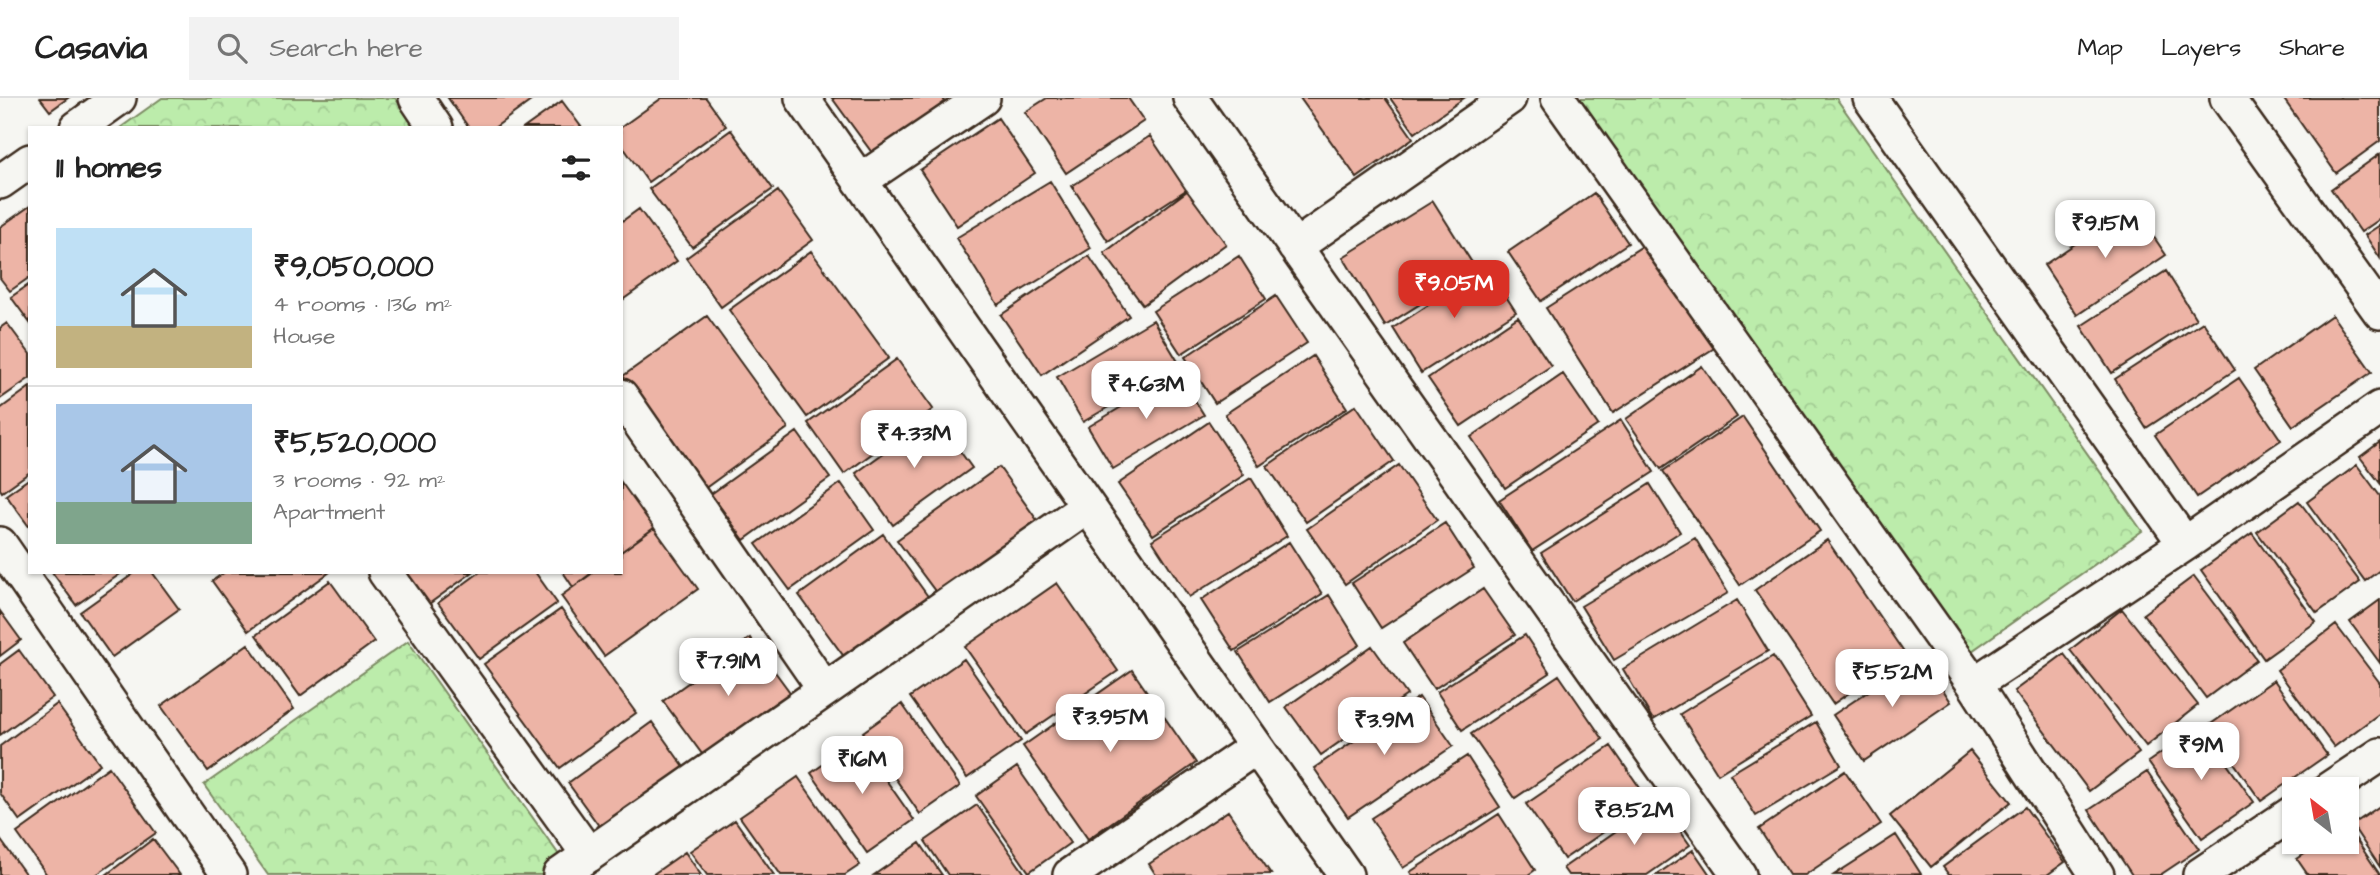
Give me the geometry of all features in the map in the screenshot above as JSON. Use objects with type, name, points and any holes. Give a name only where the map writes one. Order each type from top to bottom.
[{"type":"street","points":[[80,126],[119,98]]},
{"type":"street","points":[[416,98],[435,126]]},
{"type":"street","points":[[802,98],[1346,875]]},
{"type":"street","points":[[860,181],[983,98]]},
{"type":"street","points":[[1190,98],[1739,875]]},
{"type":"street","points":[[1295,247],[1509,98]]},
{"type":"street","points":[[1558,98],[1974,684],[2097,875]]},
{"type":"street","points":[[1870,98],[2185,544]]},
{"type":"street","points":[[2227,98],[2380,312]]},
{"type":"street","points":[[0,182],[28,162]]},
{"type":"street","points":[[623,399],[825,690]]},
{"type":"street","points":[[1974,684],[2185,544],[2380,408]]},
{"type":"street","points":[[560,875],[1087,506]]},
{"type":"street","points":[[0,544],[229,875]]},
{"type":"street","points":[[386,574],[589,855]]},
{"type":"street","points":[[1070,875],[1256,747]]},
{"type":"street","points":[[2347,777],[2380,755]]},
{"type":"street","points":[[2200,875],[2282,820]]},
{"type":"green space","points":[[162,98],[395,98],[415,126],[123,126]]},
{"type":"green space","points":[[1577,98],[1836,98],[2142,531],[1969,653]]},
{"type":"green space","points":[[408,641],[564,862],[545,875],[268,875],[204,785]]},
{"type":"building","points":[[40,98],[68,98],[50,111]]},
{"type":"building","points":[[448,98],[535,98],[497,126],[468,126]]},
{"type":"building","points":[[662,98],[706,98],[726,126],[648,182],[623,147],[623,126]]},
{"type":"building","points":[[832,98],[943,98],[945,102],[873,154]]},
{"type":"building","points":[[1047,98],[1128,98],[1144,121],[1066,173],[1025,112]]},
{"type":"building","points":[[1300,98],[1385,98],[1413,138],[1357,178]]},
{"type":"building","points":[[1390,98],[1464,98],[1415,133]]},
{"type":"building","points":[[2283,98],[2380,98],[2380,141],[2336,173]]},
{"type":"building","points":[[562,101],[581,126],[527,126]]},
{"type":"building","points":[[998,118],[1035,173],[957,226],[920,170]]},
{"type":"building","points":[[731,130],[773,189],[692,247],[649,189]]},
{"type":"building","points":[[1150,136],[1186,190],[1108,241],[1072,186]]},
{"type":"building","points":[[2380,154],[2380,219],[2361,232],[2331,189]]},
{"type":"building","points":[[1050,181],[1091,248],[998,305],[956,238]]},
{"type":"building","points":[[778,191],[813,240],[721,307],[686,258]]},
{"type":"building","points":[[1187,191],[1226,244],[1143,305],[1104,253]]},
{"type":"building","points":[[1594,193],[1628,243],[1541,301],[1508,252]]},
{"type":"building","points":[[1433,201],[1476,269],[1385,326],[1343,257]]},
{"type":"building","points":[[2132,205],[2166,255],[2077,315],[2044,265]]},
{"type":"building","points":[[28,207],[28,278],[10,291],[0,278],[0,227]]},
{"type":"building","points":[[639,209],[677,261],[623,300],[623,221]]},
{"type":"building","points":[[2380,225],[2380,258],[2365,235]]},
{"type":"building","points":[[1652,240],[1719,345],[1613,413],[1546,308]]},
{"type":"building","points":[[811,251],[889,358],[807,417],[729,310]]},
{"type":"building","points":[[1089,256],[1129,316],[1042,375],[1001,315]]},
{"type":"building","points":[[1239,256],[1266,299],[1181,354],[1153,311]]},
{"type":"building","points":[[1487,267],[1516,312],[1421,373],[1393,328]]},
{"type":"building","points":[[2166,271],[2196,319],[2112,373],[2081,326]]},
{"type":"building","points":[[28,285],[28,320],[11,297]]},
{"type":"building","points":[[1276,296],[1307,343],[1215,403],[1185,357]]},
{"type":"building","points":[[2332,315],[2372,372],[2293,426],[2254,370]]},
{"type":"building","points":[[707,316],[788,428],[704,489],[623,376]]},
{"type":"building","points":[[1518,317],[1551,366],[1461,426],[1428,378]]},
{"type":"building","points":[[1153,320],[1180,365],[1083,422],[1057,377]]},
{"type":"building","points":[[2203,322],[2235,370],[2146,428],[2115,379]]},
{"type":"building","points":[[7,323],[28,351],[28,379],[0,399],[0,328]]},
{"type":"building","points":[[1313,356],[1347,408],[1259,466],[1225,414]]},
{"type":"building","points":[[897,359],[933,409],[844,474],[808,423]]},
{"type":"building","points":[[1702,366],[1737,417],[1661,469],[1626,419]]},
{"type":"building","points":[[1178,373],[1204,415],[1113,469],[1088,427]]},
{"type":"building","points":[[1563,374],[1598,425],[1505,488],[1471,437]]},
{"type":"building","points":[[2239,378],[2281,440],[2197,497],[2155,435]]},
{"type":"building","points":[[28,388],[28,473],[2,492],[0,489],[0,409]]},
{"type":"building","points":[[1356,405],[1394,461],[1306,522],[1267,466]]},
{"type":"building","points":[[935,416],[972,468],[893,525],[856,473]]},
{"type":"building","points":[[1743,417],[1820,531],[1740,585],[1663,471]]},
{"type":"building","points":[[1621,420],[1654,472],[1532,551],[1499,500]]},
{"type":"building","points":[[1209,422],[1244,475],[1153,535],[1118,484]]},
{"type":"building","points":[[797,432],[830,478],[744,540],[711,494]]},
{"type":"building","points":[[2380,442],[2380,483],[2360,457]]},
{"type":"building","points":[[1399,465],[1437,520],[1345,584],[1307,529]]},
{"type":"building","points":[[2357,465],[2380,496],[2380,570],[2365,581],[2307,502]]},
{"type":"building","points":[[999,467],[1042,527],[941,599],[897,540]]},
{"type":"building","points":[[1251,478],[1287,536],[1189,597],[1152,540]]},
{"type":"building","points":[[28,479],[28,525],[6,495]]},
{"type":"building","points":[[841,483],[874,530],[790,590],[756,544]]},
{"type":"building","points":[[1650,484],[1680,532],[1572,601],[1541,553]]},
{"type":"building","points":[[623,485],[654,528],[623,551]]},
{"type":"building","points":[[2299,501],[2360,582],[2317,613],[2257,532]]},
{"type":"building","points":[[1445,523],[1474,568],[1381,628],[1352,583]]},
{"type":"building","points":[[654,528],[698,589],[604,656],[561,596],[591,574],[623,574],[623,551]]},
{"type":"building","points":[[2252,533],[2316,622],[2264,659],[2201,570]]},
{"type":"building","points":[[883,534],[932,602],[848,662],[799,595]]},
{"type":"building","points":[[1695,538],[1728,593],[1614,660],[1581,606]]},
{"type":"building","points":[[1827,540],[1905,654],[1833,704],[1755,590]]},
{"type":"building","points":[[1289,542],[1322,594],[1234,651],[1201,600]]},
{"type":"building","points":[[53,574],[120,574],[76,605]]},
{"type":"building","points":[[133,574],[153,574],[179,609],[112,657],[80,612]]},
{"type":"building","points":[[222,574],[327,574],[248,631],[212,581]]},
{"type":"building","points":[[403,574],[470,574],[426,606]]},
{"type":"building","points":[[477,574],[536,574],[557,603],[479,659],[438,603]]},
{"type":"building","points":[[564,574],[590,574],[573,587]]},
{"type":"building","points":[[2194,576],[2257,660],[2206,698],[2143,614]]},
{"type":"building","points":[[330,581],[374,642],[300,696],[256,635]]},
{"type":"building","points":[[1057,583],[1118,671],[1026,734],[965,647]]},
{"type":"building","points":[[1483,589],[1515,635],[1434,689],[1403,643]]},
{"type":"building","points":[[1329,595],[1360,645],[1270,702],[1238,652]]},
{"type":"building","points":[[1737,600],[1768,651],[1653,720],[1623,669]]},
{"type":"building","points":[[2380,600],[2380,663],[2350,622]]},
{"type":"building","points":[[561,609],[636,713],[560,768],[484,664]]},
{"type":"building","points":[[2122,609],[2198,705],[2146,746],[2070,650]]},
{"type":"building","points":[[0,611],[21,640],[0,656]]},
{"type":"building","points":[[2336,625],[2380,683],[2380,713],[2334,747],[2277,670]]},
{"type":"building","points":[[1525,635],[1550,673],[1462,730],[1437,692]]},
{"type":"building","points":[[750,638],[792,695],[705,758],[663,701]]},
{"type":"building","points":[[248,644],[294,709],[208,771],[161,706]]},
{"type":"building","points":[[1372,646],[1407,695],[1321,755],[1286,707]]},
{"type":"building","points":[[19,650],[53,697],[0,735],[0,664]]},
{"type":"building","points":[[2064,654],[2139,753],[2089,791],[2014,691]]},
{"type":"building","points":[[1773,656],[1811,716],[1718,774],[1680,714]]},
{"type":"building","points":[[1921,656],[1951,702],[1864,761],[1833,715]]},
{"type":"building","points":[[964,659],[1021,741],[967,778],[910,697]]},
{"type":"building","points":[[1132,670],[1196,763],[1088,839],[1023,746]]},
{"type":"building","points":[[1559,675],[1603,739],[1515,798],[1471,734]]},
{"type":"building","points":[[2274,680],[2327,755],[2295,777],[2282,777],[2282,786],[2261,801],[2208,726]]},
{"type":"building","points":[[1419,697],[1453,746],[1348,817],[1314,768]]},
{"type":"building","points":[[57,704],[100,764],[20,821],[0,793],[0,746]]},
{"type":"building","points":[[902,704],[960,786],[920,814],[863,732]]},
{"type":"building","points":[[652,722],[686,770],[602,830],[568,783]]},
{"type":"building","points":[[1816,722],[1841,765],[1756,816],[1730,774]]},
{"type":"building","points":[[2200,726],[2254,802],[2202,838],[2148,762]]},
{"type":"building","points":[[858,740],[914,820],[867,853],[811,773]]},
{"type":"building","points":[[1611,746],[1649,801],[1564,859],[1526,804]]},
{"type":"building","points":[[1970,751],[2011,802],[1931,867],[1890,816]]},
{"type":"building","points":[[1467,756],[1500,807],[1403,868],[1371,818]]},
{"type":"building","points":[[109,767],[156,833],[96,875],[47,875],[17,833]]},
{"type":"building","points":[[1017,767],[1070,843],[1029,872],[976,796]]},
{"type":"building","points":[[1845,771],[1881,824],[1805,875],[1789,875],[1759,829]]},
{"type":"building","points":[[2147,772],[2199,849],[2160,875],[2132,875],[2089,810]]},
{"type":"building","points":[[798,777],[860,865],[845,875],[781,875],[740,817]]},
{"type":"building","points":[[1659,801],[1690,845],[1647,875],[1568,875],[1563,868]]},
{"type":"building","points":[[977,805],[1024,875],[948,875],[925,841]]},
{"type":"building","points":[[2380,806],[2380,867],[2359,836],[2359,820]]},
{"type":"building","points":[[2025,807],[2065,862],[2047,875],[1949,875],[1943,867]]},
{"type":"building","points":[[1228,811],[1271,874],[1156,875],[1149,864]]},
{"type":"building","points":[[1499,814],[1535,870],[1528,875],[1412,875],[1410,872]]},
{"type":"building","points":[[735,820],[774,875],[707,875],[690,851]]},
{"type":"building","points":[[1896,835],[1921,874],[1834,875]]},
{"type":"building","points":[[0,839],[26,875],[0,875]]},
{"type":"building","points":[[153,839],[180,875],[106,875]]},
{"type":"building","points":[[920,843],[942,875],[874,875]]},
{"type":"building","points":[[2359,844],[2380,875],[2308,875],[2297,859],[2305,854],[2359,854]]},
{"type":"building","points":[[1693,850],[1710,875],[1656,875]]},
{"type":"building","points":[[685,852],[701,875],[652,875]]}]
